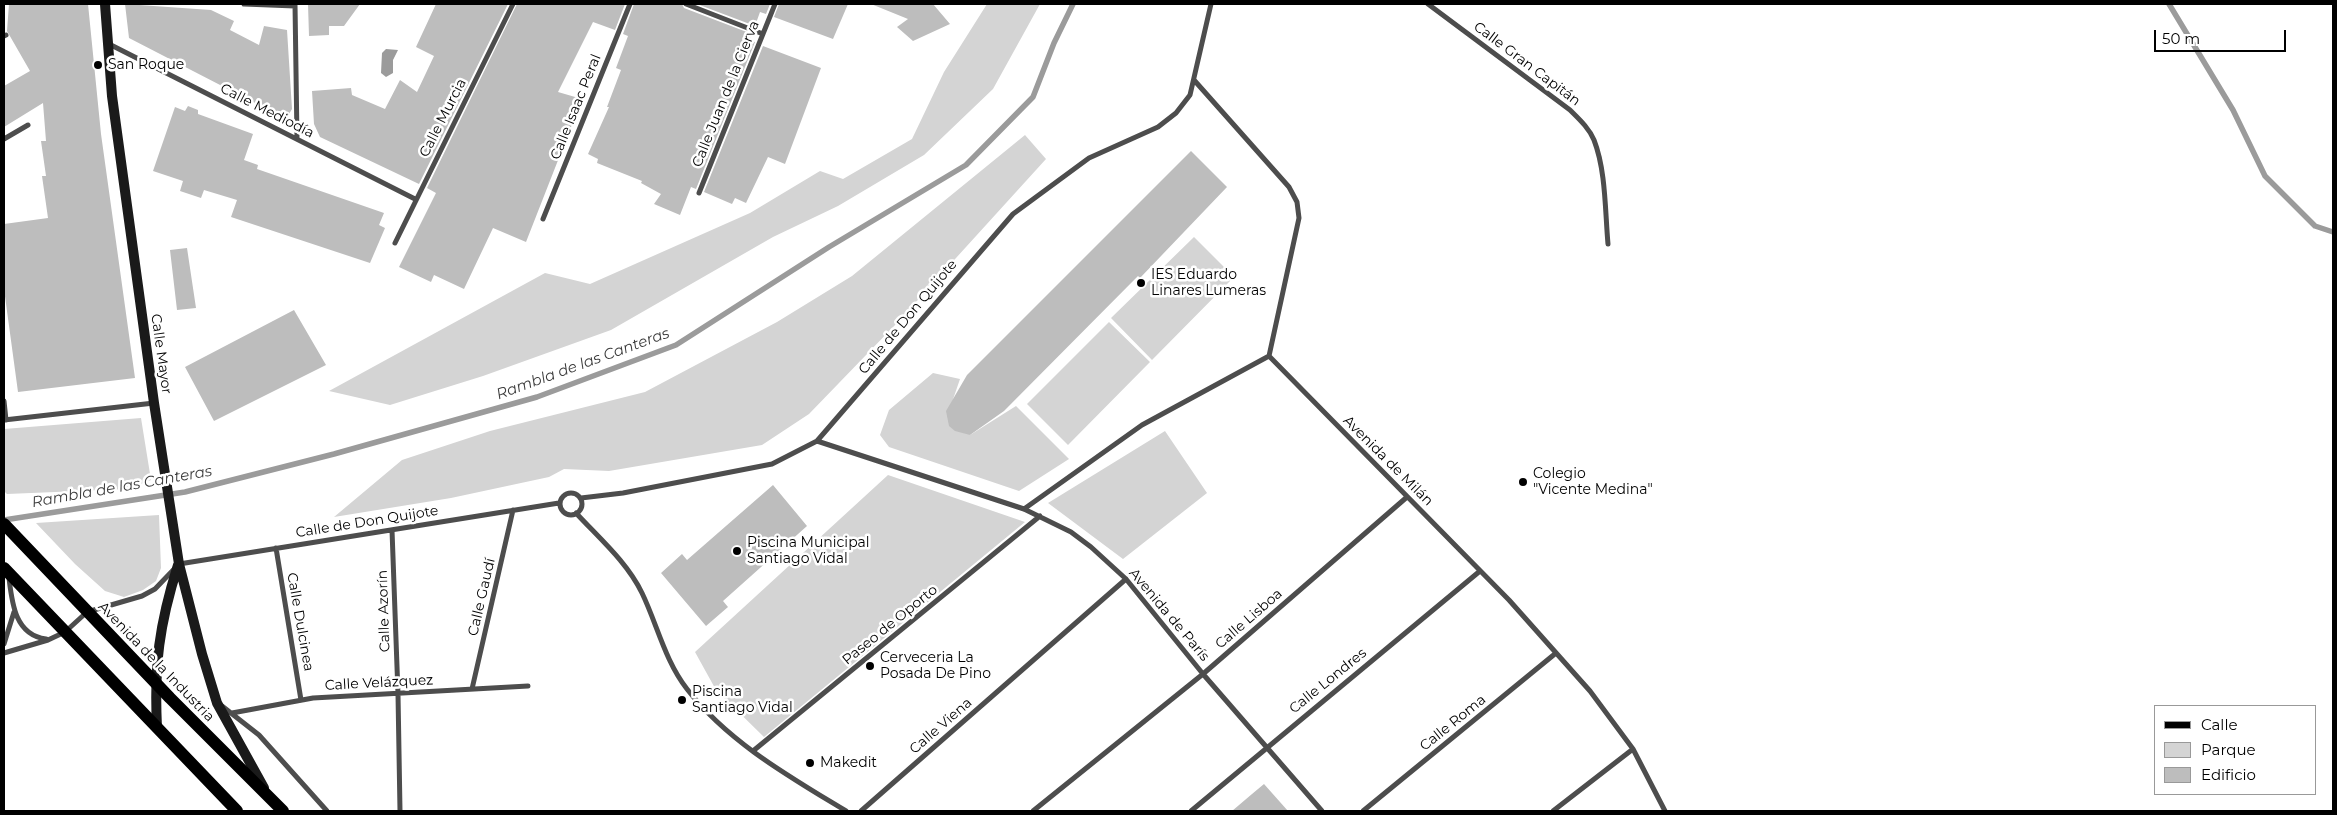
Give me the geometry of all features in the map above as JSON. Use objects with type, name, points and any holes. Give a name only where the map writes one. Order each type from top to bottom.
[{"type":"main road","name":"Calle Mayor","points":[[105,4],[112,96],[154,403],[179,564],[202,654],[217,703],[269,798]]},
{"type":"main road","name":"Avenida de la Industria","points":[[4,524],[87,612],[283,811]]},
{"type":"main road","points":[[157,728],[155,681],[161,626],[179,564]]},
{"type":"main road","points":[[6,570],[237,811]]},
{"type":"street","points":[[244,4],[295,5],[298,139]]},
{"type":"street","name":"Calle Murcia","points":[[394,244],[513,4]]},
{"type":"street","name":"Calle Isaac Peral","points":[[543,219],[630,4]]},
{"type":"street","points":[[686,4],[763,34]]},
{"type":"street","name":"Calle Juan de la Cierva","points":[[699,193],[775,4]]},
{"type":"street","name":"Calle de Don Quijote","points":[[580,498],[623,493],[772,464],[816,441],[1013,214],[1089,158],[1158,127],[1176,113],[1190,95],[1200,59],[1211,4]]},
{"type":"street","name":"Calle Gran Capitán","points":[[1428,4],[1570,110],[1583,123],[1594,140],[1602,174],[1608,244]]},
{"type":"street","name":"Calle Mediodía","points":[[108,44],[415,199]]},
{"type":"street","points":[[1024,509],[1142,425],[1269,356],[1299,218],[1297,202],[1289,186],[1194,80]]},
{"type":"street","points":[[4,139],[28,125]]},
{"type":"street","name":"Avenida de Milán","points":[[1269,356],[1480,571],[1590,690],[1633,749],[1665,811]]},
{"type":"street","points":[[4,402],[5,420],[154,403]]},
{"type":"street","name":"Avenida de París","points":[[816,441],[1024,509],[1040,516],[1084,542],[1126,579],[1203,674],[1322,811]]},
{"type":"street","points":[[576,514],[581,508],[580,498],[573,492],[566,493],[562,496],[559,503],[561,510],[566,514],[576,514],[630,573],[641,592],[670,661],[686,688],[715,720],[754,751],[846,811]]},
{"type":"street","name":"Calle Lisboa","points":[[1033,811],[1203,674],[1407,496]]},
{"type":"street","name":"Calle de Don Quijote","points":[[179,564],[559,503]]},
{"type":"street","name":"Calle Gaudí","points":[[472,689],[513,510]]},
{"type":"street","name":"Paseo de Oporto","points":[[754,751],[1040,516]]},
{"type":"street","name":"Calle Azorín","points":[[392,530],[400,811]]},
{"type":"street","name":"Calle Dulcinea","points":[[276,548],[301,700]]},
{"type":"street","points":[[4,653],[48,640],[65,632],[87,612],[142,596],[155,589],[179,564]]},
{"type":"street","points":[[6,570],[14,612],[23,628],[30,634],[48,640]]},
{"type":"street","name":"Calle Londres","points":[[1191,811],[1266,746],[1480,571]]},
{"type":"street","name":"Calle Viena","points":[[861,811],[1126,579]]},
{"type":"street","points":[[4,644],[14,612]]},
{"type":"street","name":"Calle Roma","points":[[1363,811],[1556,653]]},
{"type":"street","name":"Calle Velázquez","points":[[232,713],[301,700],[528,686]]},
{"type":"street","points":[[217,703],[259,734],[326,811]]},
{"type":"street","points":[[1553,811],[1633,749]]},
{"type":"green space","points":[[987,4],[1040,4],[993,89],[924,155],[838,206],[773,237],[611,330],[483,376],[390,405],[329,391],[545,273],[590,284],[750,213],[820,171],[843,179],[912,139],[944,72]]},
{"type":"green space","points":[[1025,135],[1046,159],[896,324],[809,414],[762,445],[609,471],[564,469],[549,477],[451,498],[334,517],[402,460],[490,431],[645,392],[777,322],[852,276]]},
{"type":"green space","points":[[1194,237],[1234,277],[1152,360],[1111,318]]},
{"type":"green space","points":[[1109,322],[1150,362],[1068,445],[1027,404]]},
{"type":"green space","points":[[933,373],[960,379],[949,411],[970,435],[1016,406],[1069,459],[1019,491],[889,447],[880,435],[889,410]]},
{"type":"green space","points":[[141,418],[151,480],[128,489],[7,494],[4,491],[4,429]]},
{"type":"green space","points":[[1165,431],[1207,493],[1123,559],[1048,503]]},
{"type":"green space","points":[[888,475],[1025,522],[764,737],[716,690],[695,652]]},
{"type":"green space","points":[[159,515],[161,568],[156,581],[143,590],[124,597],[105,591],[75,564],[36,523]]},
{"type":"shaded area","points":[[386,49],[398,50],[393,60],[393,73],[386,77],[381,73],[382,53]]},
{"type":"building","points":[[9,4],[88,4],[101,134],[135,378],[18,392],[4,289],[4,224],[48,218],[42,176],[46,176],[41,141],[46,141],[43,103],[4,127],[4,86],[30,71],[7,31]]},
{"type":"building","points":[[125,4],[211,10],[234,21],[230,30],[259,45],[264,26],[287,30],[292,109],[286,119],[129,38]]},
{"type":"building","points":[[308,4],[360,4],[344,26],[329,26],[329,35],[309,36]]},
{"type":"building","points":[[436,4],[508,4],[419,184],[320,137],[314,124],[312,91],[351,88],[352,95],[385,109],[400,80],[417,92],[434,56],[416,47]]},
{"type":"building","points":[[517,4],[625,4],[615,30],[593,22],[558,92],[582,99],[526,242],[493,228],[464,289],[434,275],[431,282],[399,267],[436,193],[427,188]]},
{"type":"building","points":[[634,4],[682,4],[684,8],[752,34],[749,40],[755,42],[696,189],[691,187],[680,215],[654,204],[661,194],[641,183],[642,181],[597,163],[598,159],[588,154],[609,107],[607,107],[621,70],[616,68],[628,36],[623,34]]},
{"type":"building","points":[[697,4],[770,4],[766,14],[760,12],[755,26]]},
{"type":"building","points":[[779,4],[848,4],[833,39],[774,17]]},
{"type":"building","points":[[871,4],[933,4],[950,24],[913,41],[897,27],[908,19]]},
{"type":"building","points":[[763,46],[821,68],[785,164],[768,157],[746,203],[735,198],[732,204],[704,192]]},
{"type":"building","points":[[188,106],[198,110],[198,114],[253,134],[244,160],[258,165],[257,169],[384,213],[379,225],[385,228],[370,263],[231,217],[237,200],[204,190],[201,198],[180,191],[183,181],[153,171],[175,107],[185,111]]},
{"type":"building","points":[[1191,151],[1227,187],[1140,278],[1138,276],[1004,411],[970,435],[955,431],[949,426],[946,411],[967,375]]},
{"type":"building","points":[[187,248],[196,308],[177,310],[170,250]]},
{"type":"building","points":[[294,310],[326,365],[214,421],[185,367]]},
{"type":"building","points":[[773,485],[807,526],[723,601],[728,607],[706,626],[661,573],[682,554],[687,560]]},
{"type":"building","points":[[1264,784],[1288,811],[1232,811],[1252,794]]},
{"type":"waterway","name":"Rambla de las Canteras","points":[[4,520],[185,492],[334,454],[537,397],[676,345],[829,247],[966,165],[1033,97],[1054,43],[1073,4]]},
{"type":"waterway","name":"Rambla de las Canteras","points":[[2169,4],[2233,110],[2265,176],[2315,226],[2333,232]]},
{"type":"place","name":"San Roque","points":[[98,65]]},
{"type":"place","name":"IES Eduardo Linares Lumeras","points":[[1141,283]]},
{"type":"place","name":"Colegio \"Vicente Medina\"","points":[[1523,482]]},
{"type":"place","name":"Piscina Municipal Santiago Vidal","points":[[737,551]]},
{"type":"place","name":"Cerveceria La Posada De Pino","points":[[870,666]]},
{"type":"place","name":"Piscina Santiago Vidal","points":[[682,700]]},
{"type":"place","name":"Makedit","points":[[810,763]]}]
